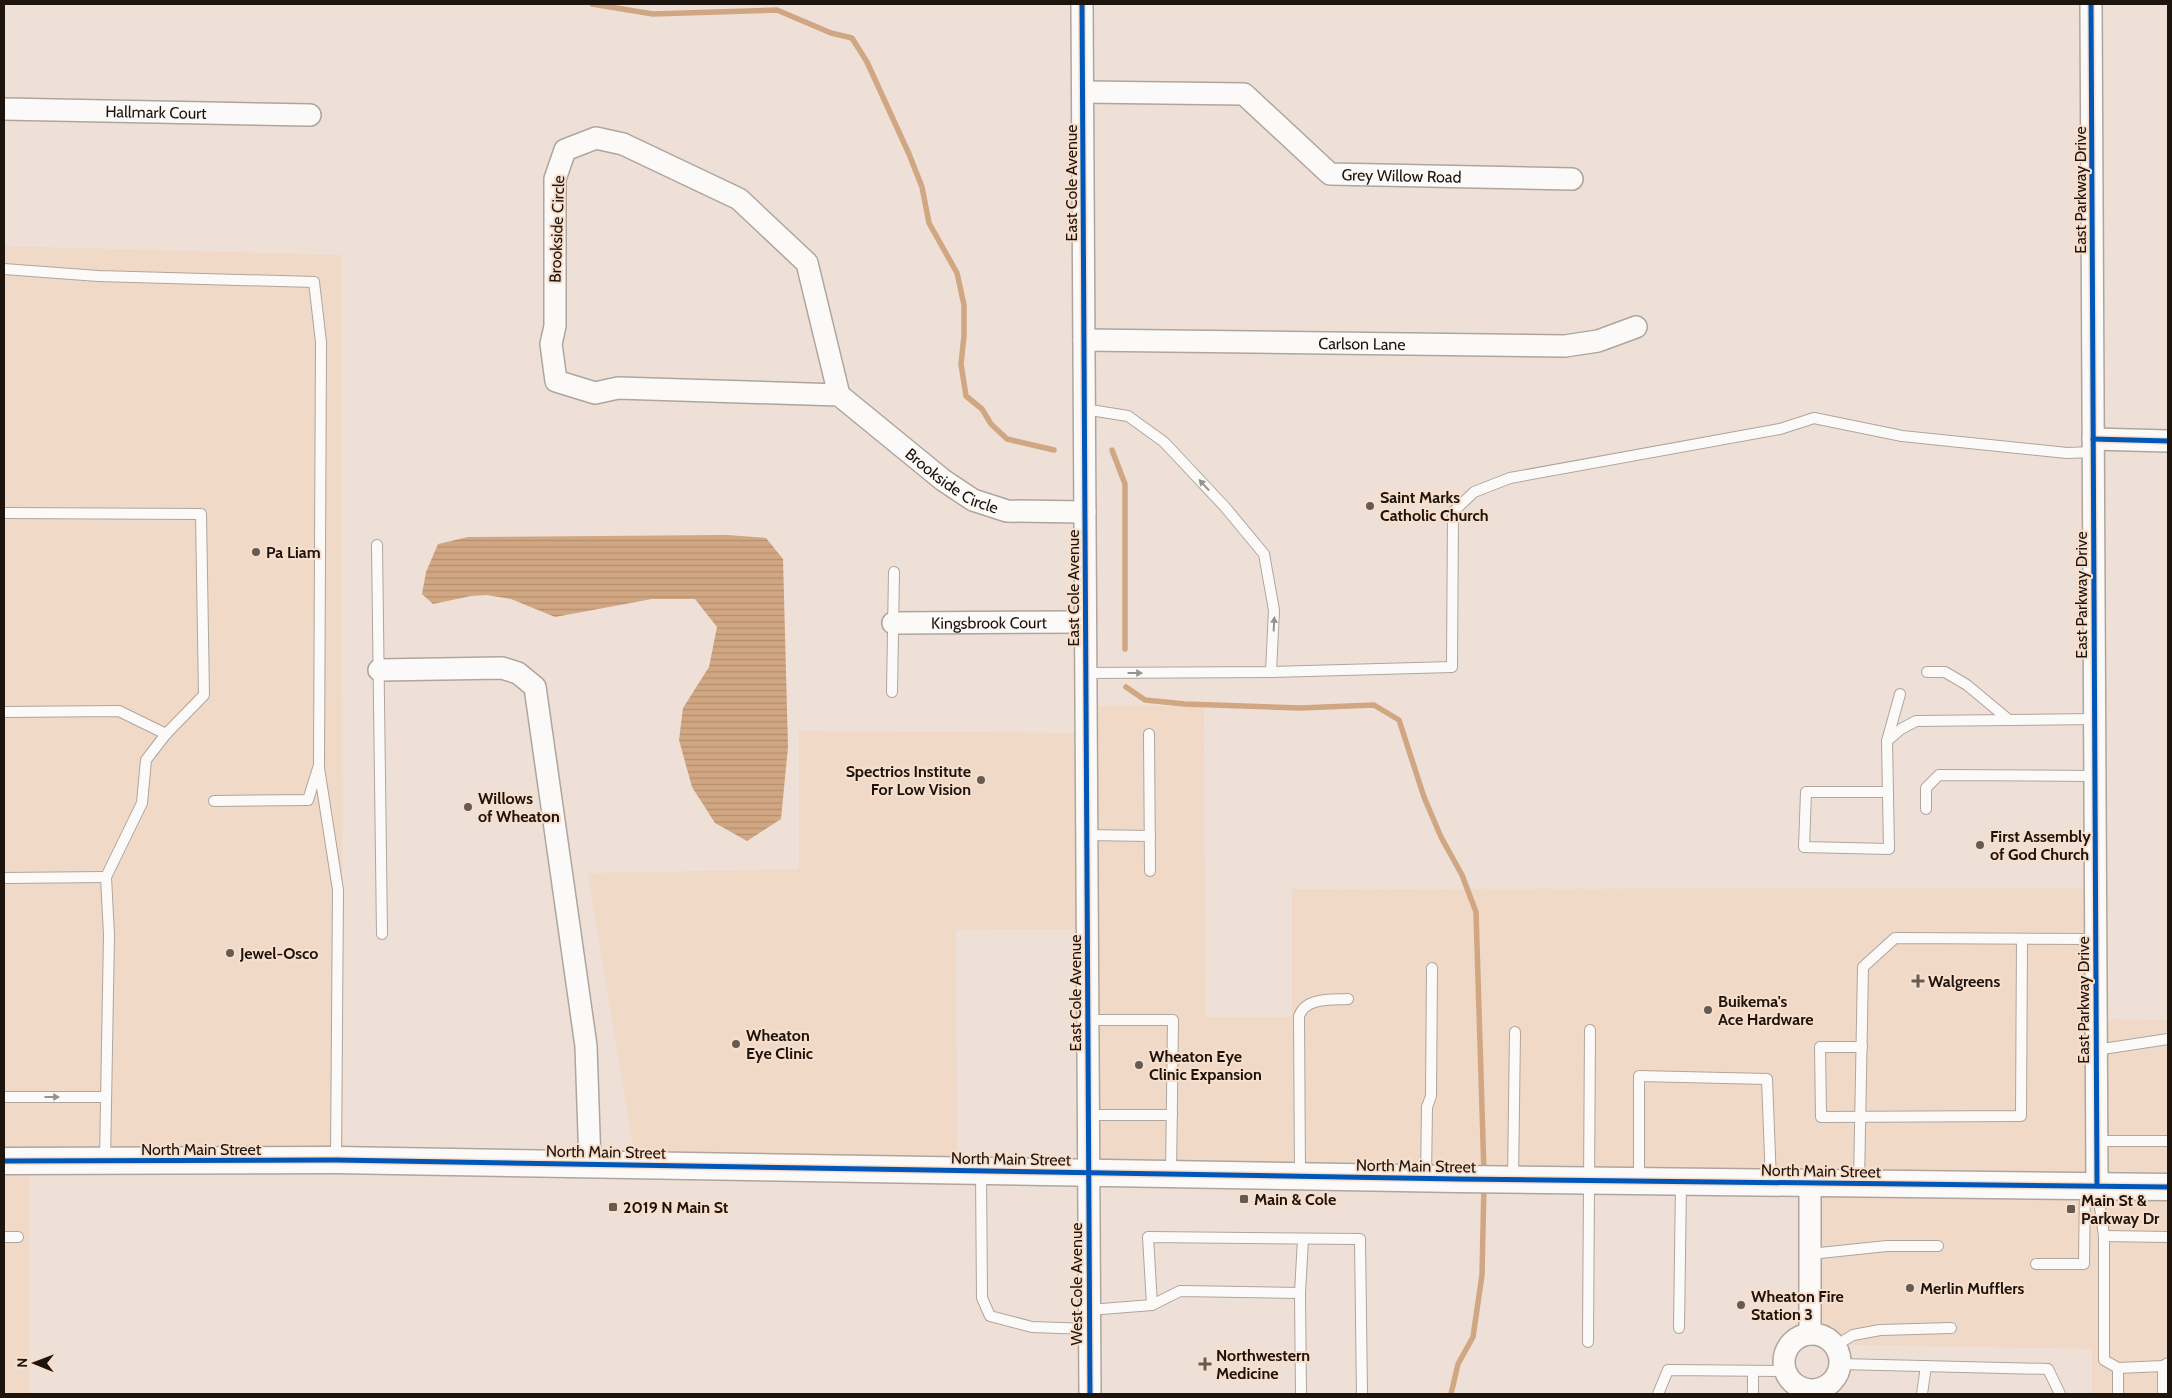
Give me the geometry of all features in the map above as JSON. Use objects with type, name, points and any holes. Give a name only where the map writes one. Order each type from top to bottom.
[{"type":"street","name":"East Cole Avenue","points":[[1082,4],[1088,1173]]},
{"type":"street","name":"East Parkway Drive","points":[[2091,1186],[2096,1141],[2092,4]]},
{"type":"street","name":"Grey Willow Road","points":[[1083,92],[1244,94],[1330,174],[1572,179]]},
{"type":"street","name":"Hallmark Court","points":[[4,109],[310,115]]},
{"type":"street","name":"Brookside Circle","points":[[839,395],[618,388],[595,393],[556,381],[550,344],[555,326],[555,179],[565,150],[596,138],[623,144],[739,199],[807,263],[839,395],[943,480],[973,500],[1006,510],[1085,512]]},
{"type":"street","name":"Carlson Lane","points":[[1084,340],[1565,346],[1598,341],[1636,327]]},
{"type":"street","points":[[2093,445],[2168,441]]},
{"type":"street","name":"Kingsbrook Court","points":[[893,623],[1085,622]]},
{"type":"street","points":[[379,670],[502,668],[518,673],[535,687],[586,1046],[590,1164]]},
{"type":"street","name":"North Main Street","points":[[4,1161],[336,1160],[1426,1179],[2168,1187]]},
{"type":"street","name":"West Cole Avenue","points":[[1088,1173],[1090,1394]]},
{"type":"street","points":[[1810,1183],[1810,1334]]},
{"type":"street","points":[[1810,1334],[1819,1335],[1837,1355],[1838,1374],[1824,1387],[1805,1392],[1796,1385],[1785,1371],[1784,1363],[1788,1346],[1802,1336],[1810,1334]]},
{"type":"lane","points":[[4,269],[98,276],[314,282],[320,342],[318,765],[338,890],[336,1160]]},
{"type":"lane","points":[[1084,409],[1128,416],[1164,442],[1225,507],[1264,554],[1274,610],[1271,672]]},
{"type":"lane","points":[[1086,673],[1271,672],[1452,667],[1453,512],[1474,492],[1510,478],[1780,429],[1814,418],[1902,436],[2067,453],[2093,445]]},
{"type":"lane","points":[[4,514],[201,514],[204,695],[166,734],[146,760],[142,803],[106,877],[109,935],[105,1162]]},
{"type":"lane","points":[[377,545],[382,934]]},
{"type":"lane","points":[[892,692],[894,572]]},
{"type":"lane","points":[[1927,672],[1945,672],[1960,681],[2009,720]]},
{"type":"lane","points":[[1888,792],[1806,792],[1804,848],[1888,849],[1888,792],[1887,741],[1900,694]]},
{"type":"lane","points":[[4,712],[119,712],[166,734]]},
{"type":"lane","points":[[1887,741],[1901,729],[1916,721],[2094,719]]},
{"type":"lane","points":[[1149,734],[1150,871]]},
{"type":"lane","points":[[214,801],[308,800],[318,765]]},
{"type":"lane","points":[[1926,809],[1926,788],[1939,775],[2095,776]]},
{"type":"lane","points":[[1086,835],[1150,836]]},
{"type":"lane","points":[[4,878],[106,877]]},
{"type":"lane","points":[[1859,1184],[1863,967],[1895,938],[2096,939]]},
{"type":"lane","points":[[1862,1047],[1820,1047],[1820,1117],[2021,1116],[2022,939]]},
{"type":"lane","points":[[1426,1179],[1427,1107],[1431,1096],[1432,968]]},
{"type":"lane","points":[[1300,1177],[1299,1016],[1301,1009],[1318,1001],[1348,999]]},
{"type":"lane","points":[[1087,1020],[1174,1020],[1172,1174]]},
{"type":"lane","points":[[1588,1342],[1590,1030]]},
{"type":"lane","points":[[1509,1180],[1515,1032]]},
{"type":"lane","points":[[2096,1050],[2168,1039]]},
{"type":"lane","points":[[1639,1181],[1639,1076],[1767,1079],[1771,1183]]},
{"type":"lane","points":[[4,1097],[106,1097]]},
{"type":"lane","points":[[1088,1115],[1172,1115]]},
{"type":"lane","points":[[2096,1141],[2168,1141]]},
{"type":"lane","points":[[981,1171],[982,1298],[990,1316],[1032,1327],[1089,1319],[1152,1306],[1180,1291],[1300,1293]]},
{"type":"lane","points":[[1679,1328],[1681,1182]]},
{"type":"lane","points":[[2091,1186],[2104,1236],[2104,1360],[2118,1368],[2166,1364],[2163,1394]]},
{"type":"lane","points":[[2036,1264],[2084,1264],[2091,1186]]},
{"type":"lane","points":[[2104,1236],[2168,1238]]},
{"type":"lane","points":[[4,1237],[18,1237]]},
{"type":"lane","points":[[1152,1306],[1148,1237],[1360,1239],[1362,1394]]},
{"type":"lane","points":[[1301,1394],[1300,1293],[1303,1239]]},
{"type":"lane","points":[[1810,1254],[1887,1246],[1938,1246]]},
{"type":"lane","points":[[1837,1355],[1853,1334],[1880,1330],[1951,1328]]},
{"type":"lane","points":[[1837,1355],[1926,1366],[2048,1369],[2060,1394]]},
{"type":"lane","points":[[1922,1394],[1926,1366]]},
{"type":"lane","points":[[2118,1368],[2118,1394]]},
{"type":"lane","points":[[1658,1394],[1668,1370],[1785,1371]]},
{"type":"lane","points":[[1753,1371],[1753,1394]]},
{"type":"shaded area","points":[[4,246],[341,255],[343,1159],[4,1147]]},
{"type":"shaded area","points":[[727,535],[766,538],[783,559],[788,747],[781,819],[747,841],[715,823],[692,787],[679,740],[683,708],[709,667],[717,627],[695,599],[652,599],[555,617],[511,599],[486,595],[471,596],[433,604],[422,594],[426,572],[438,544],[468,537]]},
{"type":"shaded area","points":[[1091,706],[1204,706],[1205,1017],[1292,1017],[1292,889],[2086,888],[2091,1180],[1094,1168]]},
{"type":"shaded area","points":[[799,731],[1080,733],[1082,929],[956,930],[957,1170],[636,1165],[588,873],[799,869]]},
{"type":"shaded area","points":[[2102,1019],[2168,1020],[2168,1179],[2104,1178]]},
{"type":"shaded area","points":[[4,1167],[30,1168],[29,1394],[4,1394]]},
{"type":"shaded area","points":[[1806,1189],[2168,1194],[2168,1394],[2092,1394],[2092,1349],[1805,1344]]},
{"type":"waterway","points":[[592,4],[653,14],[777,10],[831,33],[852,38],[867,62],[909,154],[922,187],[929,223],[957,273],[964,305],[964,336],[961,364],[966,396],[982,409],[991,424],[1007,439],[1054,450]]},
{"type":"waterway","points":[[1112,450],[1125,484],[1125,649]]},
{"type":"waterway","points":[[1126,687],[1145,700],[1185,704],[1300,708],[1374,705],[1399,720],[1424,797],[1441,837],[1462,875],[1476,912],[1484,1174]]},
{"type":"waterway","points":[[1451,1394],[1458,1364],[1473,1337],[1482,1275],[1484,1185]]},
{"type":"cycle path","points":[[1082,4],[1090,1394]]},
{"type":"cycle path","points":[[2091,4],[2097,1186]]},
{"type":"cycle path","points":[[2093,439],[2168,441]]},
{"type":"cycle path","points":[[4,1161],[336,1160],[1458,1179],[2168,1187]]},
{"type":"place","name":"Saint Marks Catholic Church","points":[[1370,506]]},
{"type":"place","name":"Pa Liam","points":[[256,552]]},
{"type":"place","name":"Spectrios Institute For Low Vision","points":[[981,780]]},
{"type":"place","name":"Willows of Wheaton","points":[[468,807]]},
{"type":"place","name":"First Assembly of God Church","points":[[1980,845]]},
{"type":"place","name":"Jewel-Osco","points":[[230,953]]},
{"type":"place","name":"Walgreens","points":[[1918,981]]},
{"type":"place","name":"Buikema's Ace Hardware","points":[[1708,1010]]},
{"type":"place","name":"Wheaton Eye Clinic","points":[[736,1044]]},
{"type":"place","name":"Wheaton Eye Clinic Expansion","points":[[1139,1065]]},
{"type":"place","name":"Main & Cole","points":[[1244,1199]]},
{"type":"place","name":"2019 N Main St","points":[[613,1207]]},
{"type":"place","name":"Main St & Parkway Dr","points":[[2071,1209]]},
{"type":"place","name":"Merlin Mufflers","points":[[1910,1288]]},
{"type":"place","name":"Wheaton Fire Station 3","points":[[1741,1305]]},
{"type":"place","name":"Northwestern Medicine","points":[[1205,1364]]}]
